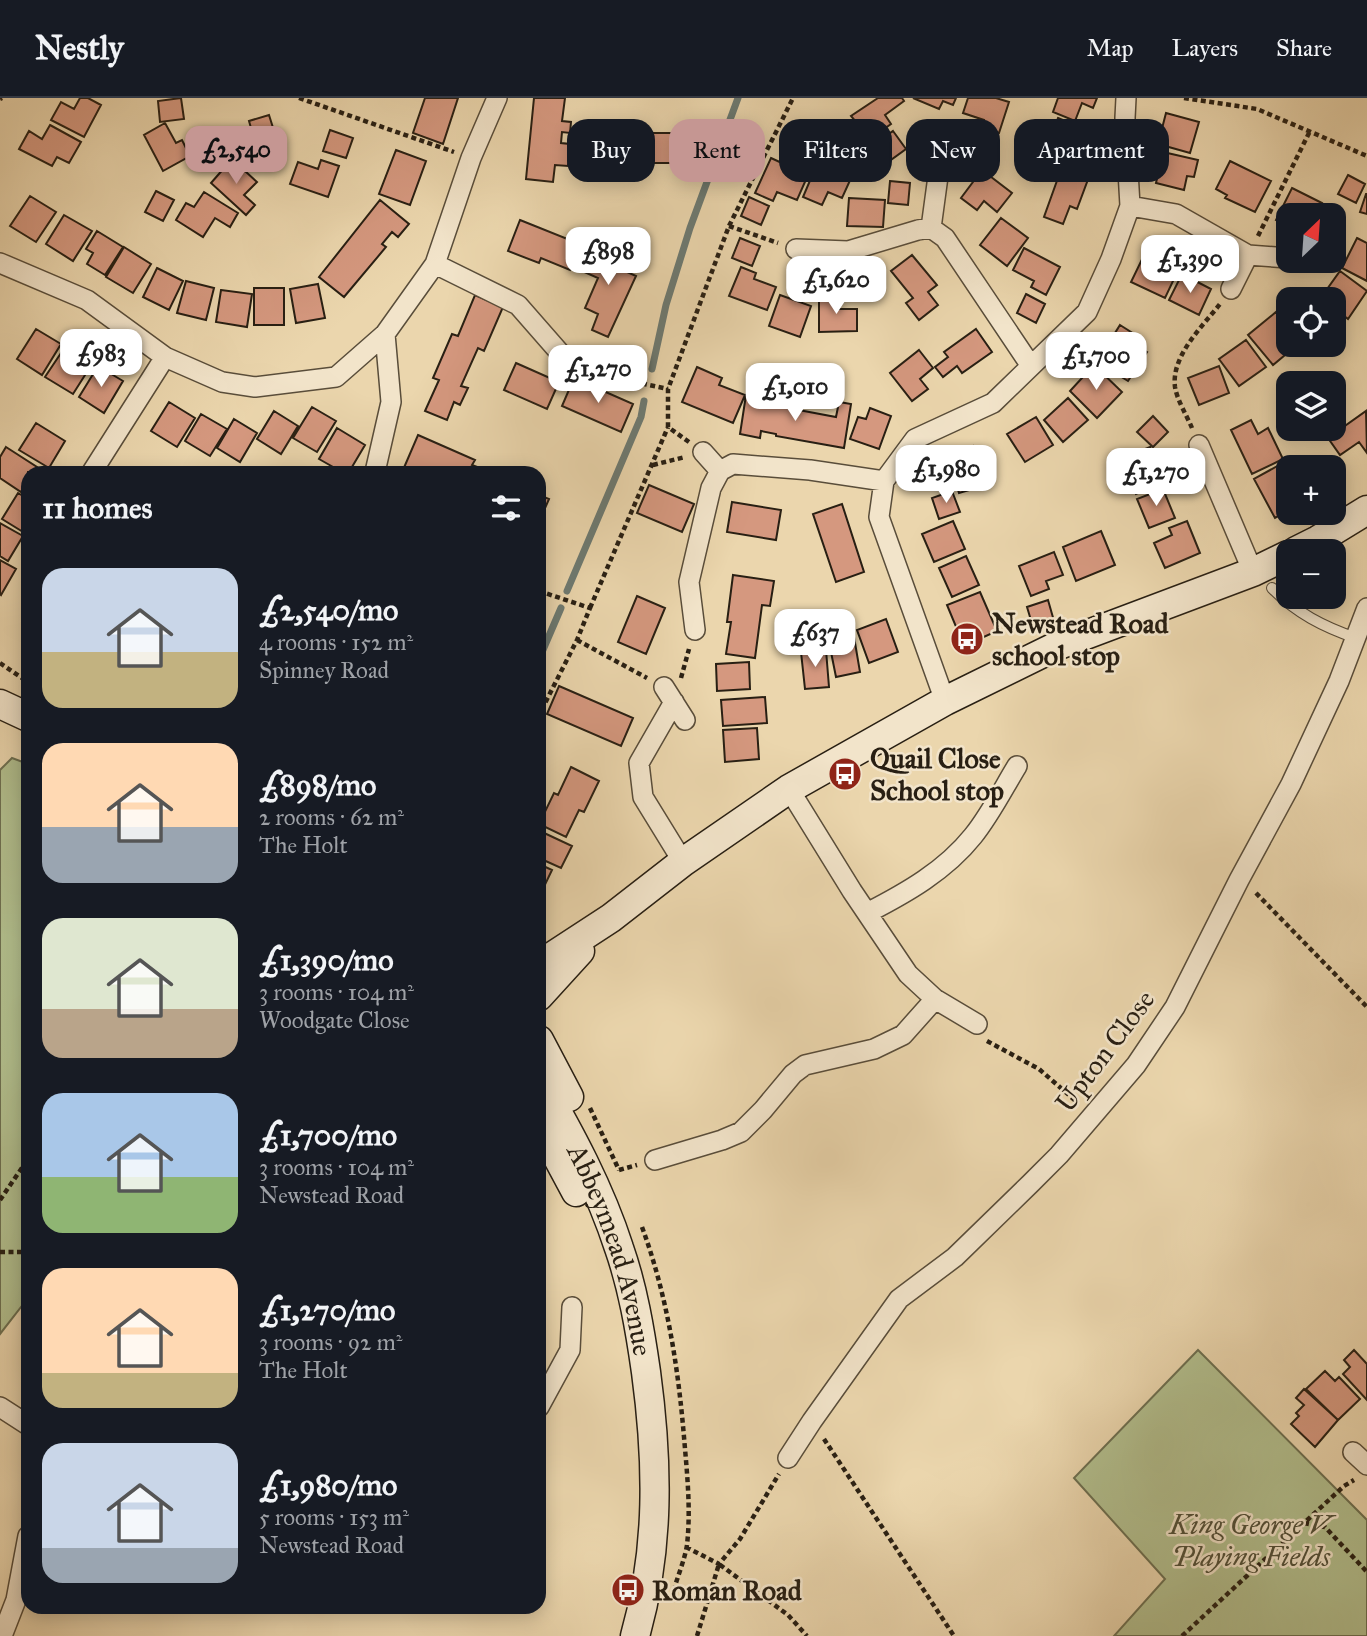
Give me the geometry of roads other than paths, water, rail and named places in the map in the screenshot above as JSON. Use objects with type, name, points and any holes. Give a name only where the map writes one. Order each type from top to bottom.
[{"type":"street","points":[[0,263],[86,300],[164,357],[222,382],[255,387],[337,377],[385,334],[436,264],[471,158],[497,98]]},
{"type":"street","points":[[946,701],[879,517],[884,481],[915,439],[993,403],[1087,312],[1111,259],[1130,206],[1126,98]]},
{"type":"street","points":[[931,228],[937,182]]},
{"type":"street","points":[[1130,206],[1176,214],[1248,255],[1276,257]]},
{"type":"street","points":[[796,248],[848,251],[931,228],[945,238],[1031,366]]},
{"type":"street","points":[[1231,289],[1248,255]]},
{"type":"street","points":[[436,264],[518,305],[574,369]]},
{"type":"street","points":[[376,466],[391,402],[385,334]]},
{"type":"street","points":[[96,466],[164,357]]},
{"type":"street","points":[[1199,445],[1263,580]]},
{"type":"street","points":[[703,452],[720,471]]},
{"type":"street","points":[[695,630],[689,582],[711,488],[720,471],[733,464],[810,470],[884,481]]},
{"type":"street","points":[[1320,539],[1365,517]]},
{"type":"street","points":[[546,983],[611,918],[683,862],[789,789],[946,701],[1059,645],[1263,580],[1276,567]]},
{"type":"street","points":[[669,583],[689,582]]},
{"type":"street","name":"Upton Close","points":[[788,1458],[899,1299],[955,1257],[1059,1156],[1136,1065],[1175,1007],[1291,784],[1339,681],[1367,608]]},
{"type":"street","points":[[683,862],[643,797],[639,763],[669,695],[685,720]]},
{"type":"street","points":[[0,704],[21,714]]},
{"type":"street","points":[[867,913],[944,867],[974,835],[1017,766]]},
{"type":"street","points":[[789,789],[908,974],[935,999],[977,1024]]},
{"type":"street","points":[[654,1160],[741,1132],[793,1074],[805,1065],[874,1049],[903,1035],[935,999]]},
{"type":"street","name":"Abbeymead Avenue","points":[[546,1054],[604,1170],[625,1222],[640,1271],[655,1360],[653,1427],[656,1501],[644,1605],[635,1636]]},
{"type":"street","name":"Abbeymead Avenue","points":[[546,1093],[570,1136],[619,1245],[641,1337],[653,1427]]},
{"type":"street","name":"Abbeymead Avenue","points":[[546,1136],[572,1183],[602,1250],[653,1427]]},
{"type":"street","points":[[546,1394],[570,1350],[572,1307]]},
{"type":"street","points":[[0,1406],[21,1420]]},
{"type":"street","points":[[2,1636],[16,1600],[21,1573]]},
{"type":"lane","points":[[1263,580],[1295,610],[1333,630],[1356,638]]},
{"type":"waterway","points":[[652,369],[666,305],[690,228],[738,98]]},
{"type":"waterway","points":[[567,591],[641,417],[644,401]]},
{"type":"waterway","points":[[546,643],[561,608]]},
{"type":"place","name":"Newstead Road school stop","points":[[967,639]]},
{"type":"place","name":"Quail Close School stop","points":[[845,774]]},
{"type":"place","name":"Roman Road","points":[[628,1590]]},
{"type":"park label","name":"King George V Playing Fields","points":[[1251,1540]]}]
